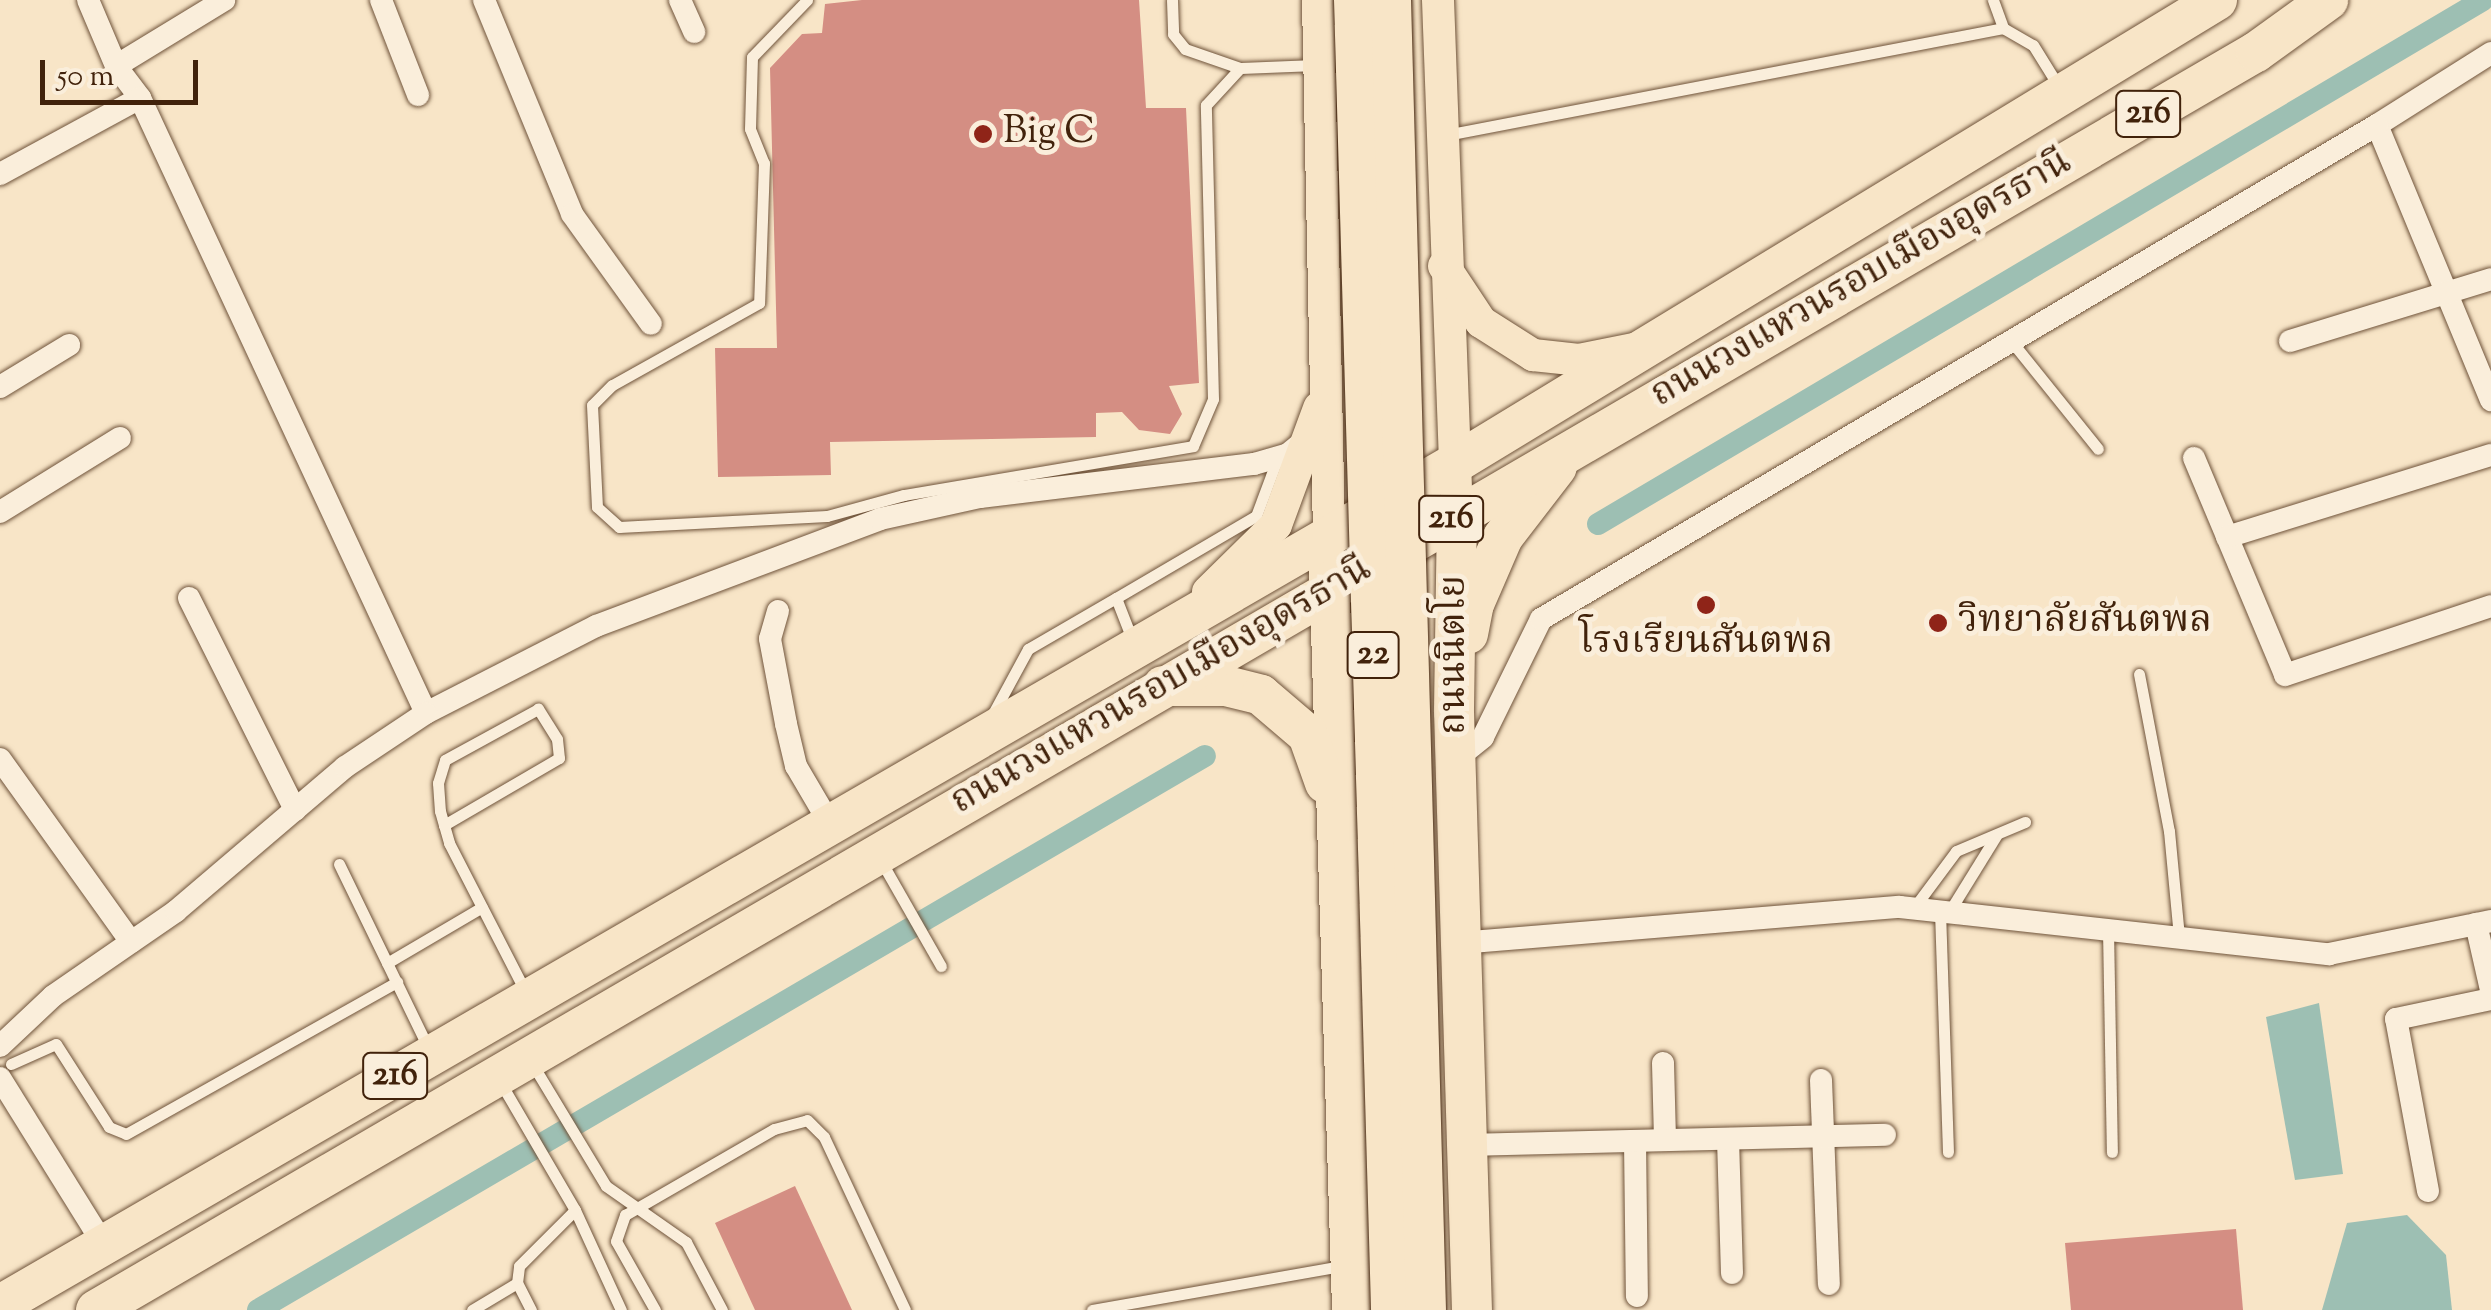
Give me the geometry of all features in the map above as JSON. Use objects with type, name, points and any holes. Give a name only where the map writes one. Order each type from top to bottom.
[{"type":"highway","name":"22","points":[[1354,0],[1391,1310]]},
{"type":"highway","name":"ถนนนิตโย","points":[[1391,0],[1426,1310]]},
{"type":"highway","name":"ถนนวงแหวนรอบเมืองอุดรธานี","points":[[0,1305],[1454,464],[2217,0]]},
{"type":"highway","name":"ถนนวงแหวนรอบเมืองอุดรธานี","points":[[96,1310],[2256,52],[2328,0]]},
{"type":"highway","points":[[1454,712],[1474,604],[1503,537],[1571,450]]},
{"type":"highway","name":"ถนนนิตโย","points":[[1457,516],[1454,712],[1472,1310]]},
{"type":"highway","name":"22","points":[[1329,535],[1352,1310]]},
{"type":"highway","points":[[1164,686],[1226,686],[1261,696],[1308,736],[1338,806]]},
{"type":"highway","points":[[1338,806],[1352,760],[1372,746],[1419,744],[1455,760]]},
{"type":"main road","name":"22","points":[[1318,0],[1329,535]]},
{"type":"main road","name":"ถนนนิตโย","points":[[1438,0],[1444,266],[1457,516]]},
{"type":"main road","points":[[1326,264],[1350,284],[1384,292],[1417,286],[1444,266],[1481,322],[1533,355],[1579,360],[1646,347]]},
{"type":"main road","points":[[1141,645],[1265,540],[1294,489],[1328,380]]},
{"type":"street","points":[[88,0],[116,66],[140,98],[426,713]]},
{"type":"street","points":[[116,66],[224,0]]},
{"type":"street","points":[[382,0],[418,95]]},
{"type":"street","points":[[484,0],[572,214],[651,324]]},
{"type":"street","points":[[680,0],[694,32]]},
{"type":"street","points":[[1455,760],[1483,737],[1541,619],[2377,125],[2491,53]]},
{"type":"street","points":[[0,174],[140,98]]},
{"type":"street","points":[[2377,125],[2491,400]]},
{"type":"street","points":[[2290,340],[2491,279]]},
{"type":"street","points":[[0,387],[68,344]]},
{"type":"street","points":[[104,1245],[4,1063],[53,996],[131,942],[344,766],[426,713],[596,626],[880,518],[980,497],[1278,457],[1309,436]]},
{"type":"street","points":[[0,512],[120,438]]},
{"type":"street","points":[[2227,537],[2491,455]]},
{"type":"street","points":[[2194,458],[2285,675],[2491,606]]},
{"type":"street","points":[[189,598],[295,810]]},
{"type":"street","points":[[778,611],[770,638],[796,766],[830,824]]},
{"type":"street","points":[[0,760],[131,942]]},
{"type":"street","points":[[1459,944],[1913,908],[2329,954],[2484,922],[2491,990]]},
{"type":"street","points":[[2428,1191],[2396,1019],[2491,999]]},
{"type":"street","points":[[1663,1063],[1665,1140]]},
{"type":"street","points":[[1821,1080],[1829,1284]]},
{"type":"street","points":[[1467,1145],[1886,1135]]},
{"type":"street","points":[[1728,1139],[1732,1273]]},
{"type":"street","points":[[1635,1141],[1637,1296]]},
{"type":"lane","points":[[807,0],[752,57],[750,129],[764,163],[758,303],[612,385],[592,404],[597,507],[619,527],[827,516],[904,495],[1193,446],[1213,399],[1206,105],[1210,93],[1240,68]]},
{"type":"lane","points":[[1172,0],[1173,34],[1185,49],[1240,68],[1320,65]]},
{"type":"lane","points":[[1994,0],[2003,28]]},
{"type":"lane","points":[[1442,136],[2003,28],[2032,45],[2062,93]]},
{"type":"lane","points":[[2012,342],[2098,449]]},
{"type":"lane","points":[[979,738],[1028,649],[1256,516],[1278,457]]},
{"type":"lane","points":[[1116,598],[1141,645]]},
{"type":"lane","points":[[2139,674],[2168,831],[2179,937]]},
{"type":"lane","points":[[444,825],[559,758],[557,739],[538,709],[445,760],[438,783],[444,825],[529,999]]},
{"type":"lane","points":[[1913,908],[1956,851],[2025,822]]},
{"type":"lane","points":[[1948,1152],[1944,912],[1996,836]]},
{"type":"lane","points":[[877,854],[942,966]]},
{"type":"lane","points":[[338,864],[432,1054]]},
{"type":"lane","points":[[387,963],[482,906]]},
{"type":"lane","points":[[2108,929],[2112,1152]]},
{"type":"lane","points":[[4,1063],[56,1044],[109,1127],[126,1134],[396,982]]},
{"type":"lane","points":[[512,1066],[556,1102],[606,1186],[686,1242],[722,1310]]},
{"type":"lane","points":[[512,1066],[523,1120],[575,1210],[622,1310]]},
{"type":"lane","points":[[655,1310],[616,1240],[616,1228],[636,1207],[774,1129],[807,1120],[824,1137],[906,1310]]},
{"type":"lane","points":[[531,1310],[517,1283],[519,1266],[575,1210]]},
{"type":"lane","points":[[1092,1310],[1351,1265]]},
{"type":"lane","points":[[472,1310],[517,1283]]},
{"type":"water","points":[[2319,1003],[2343,1174],[2295,1180],[2266,1017]]},
{"type":"water","points":[[2407,1215],[2446,1255],[2452,1310],[2322,1310],[2347,1223]]},
{"type":"building","points":[[862,0],[1139,0],[1146,108],[1186,108],[1199,383],[1169,386],[1182,414],[1170,434],[1139,430],[1122,412],[1096,413],[1096,437],[830,442],[831,475],[718,477],[715,348],[777,348],[770,68],[802,34],[822,33],[825,4]]},
{"type":"building","points":[[795,1186],[852,1310],[755,1310],[715,1223]]},
{"type":"building","points":[[2236,1229],[2243,1310],[2071,1310],[2065,1243]]},
{"type":"waterway","points":[[1598,524],[2483,0]]},
{"type":"waterway","points":[[258,1310],[1205,756]]},
{"type":"place","name":"Big C","points":[[983,134]]},
{"type":"place","name":"โรงเรียนสันตพล","points":[[1706,605]]},
{"type":"place","name":"วิทยาลัยสันตพล","points":[[1938,623]]}]
